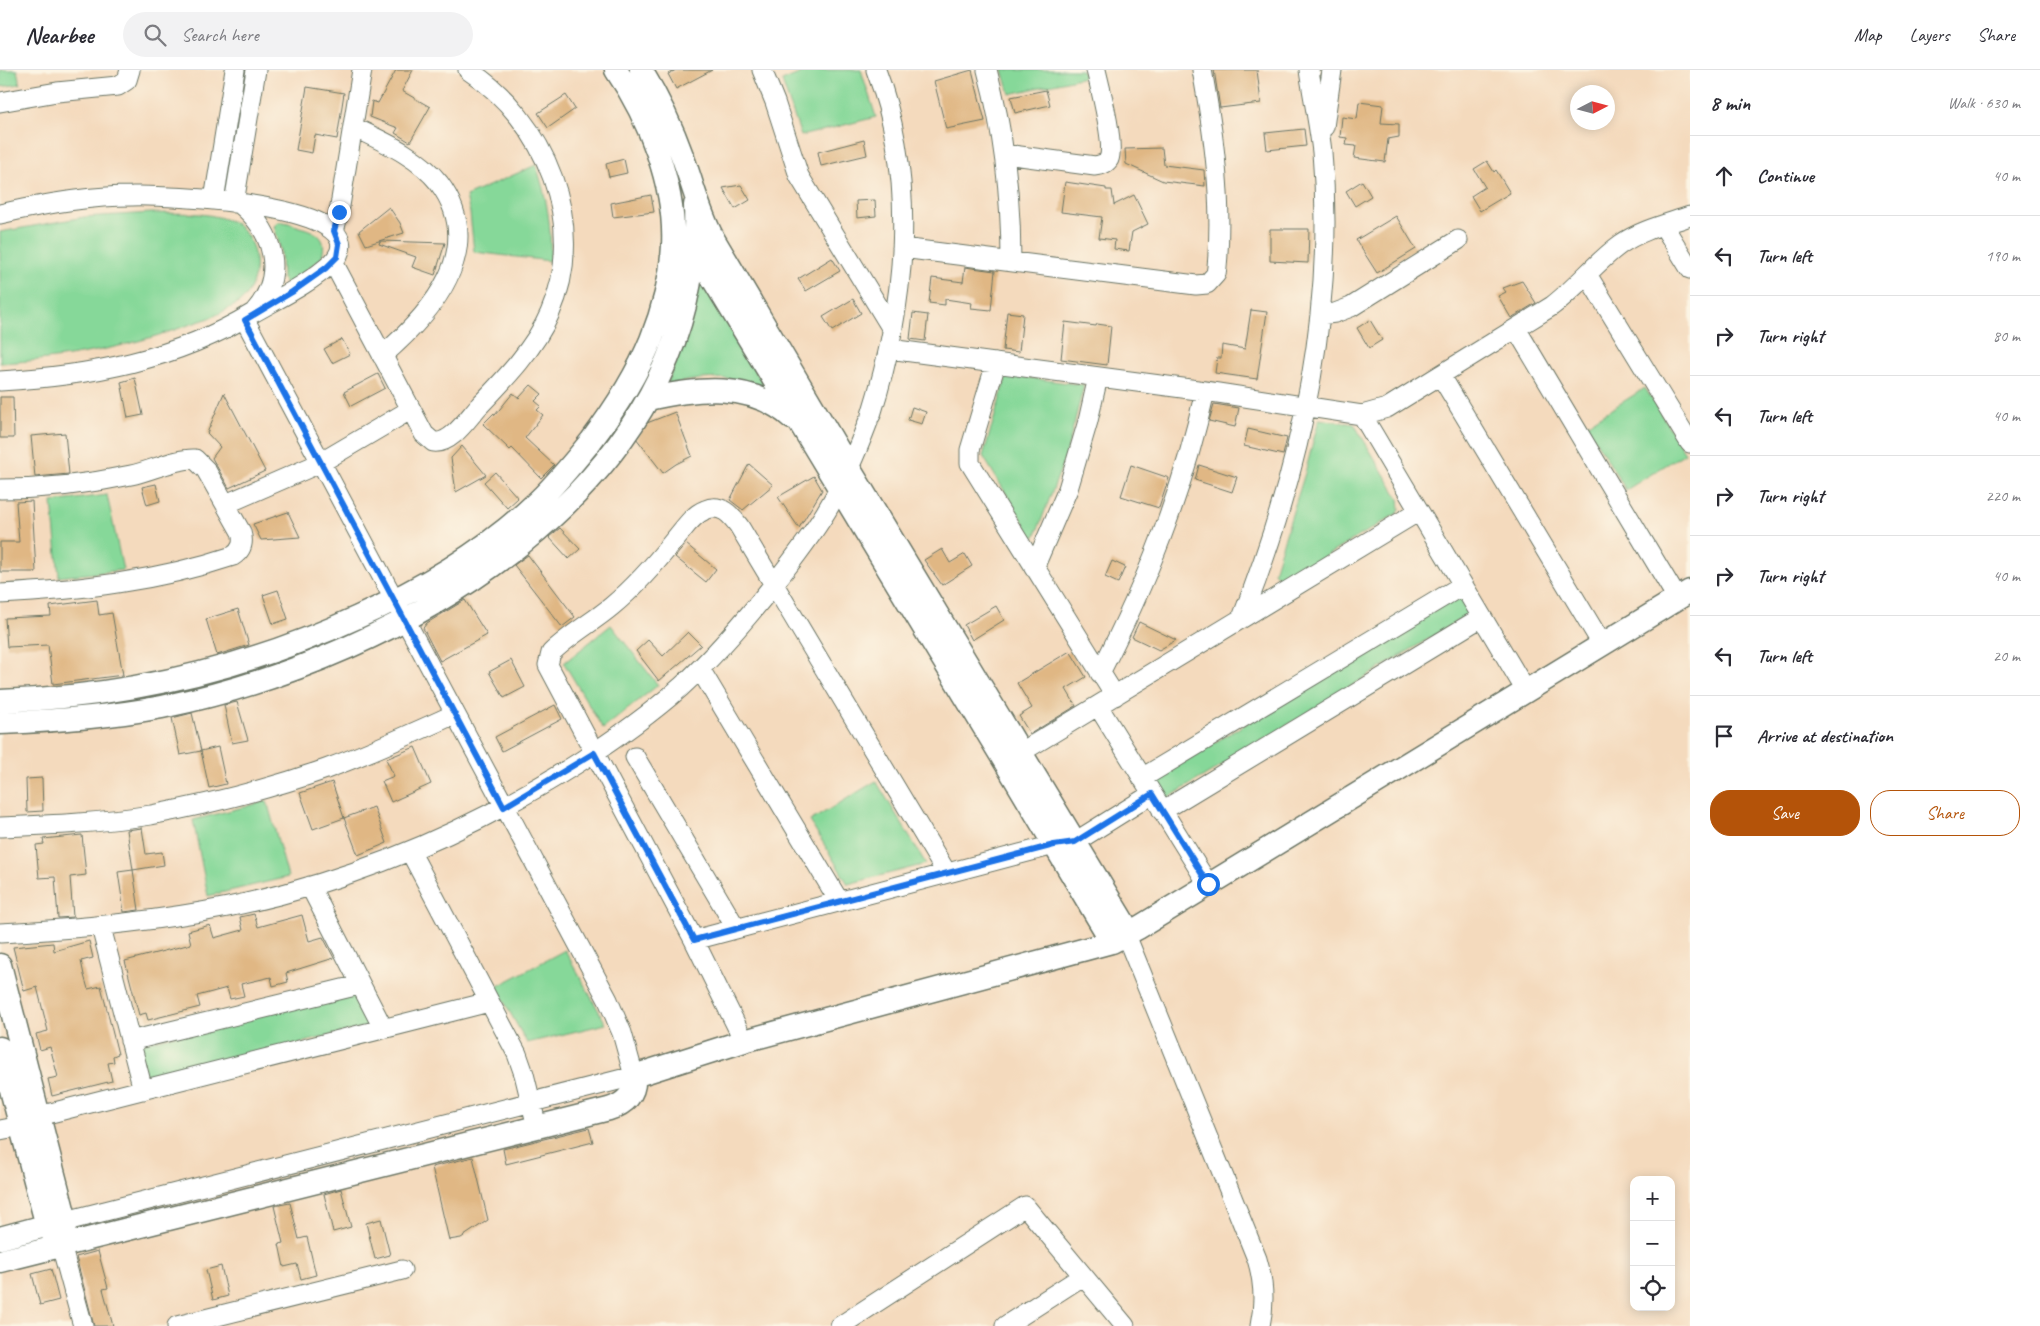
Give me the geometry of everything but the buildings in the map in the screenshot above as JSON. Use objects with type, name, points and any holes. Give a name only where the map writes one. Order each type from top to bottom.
[{"type":"street","points":[[0,102],[57,92],[118,86],[127,80],[130,70]]},
{"type":"street","points":[[214,200],[235,70]]},
{"type":"street","points":[[237,203],[256,70]]},
{"type":"street","points":[[0,381],[57,377],[130,364],[181,348],[249,317],[292,292],[332,262],[337,257],[339,244],[334,231],[339,212],[362,70]]},
{"type":"street","points":[[332,262],[410,410],[429,440],[437,443],[449,438],[494,390],[533,342],[549,315],[560,284],[564,247],[561,210],[554,182],[546,161],[528,127],[502,96],[468,70]]},
{"type":"street","points":[[616,70],[632,96],[650,135],[670,202],[693,247],[839,489],[1013,757]]},
{"type":"street","points":[[641,70],[666,113],[702,216],[720,250],[849,468],[1013,757],[1123,937],[1257,1260],[1261,1272],[1264,1298],[1260,1326]]},
{"type":"street","points":[[762,70],[777,108],[799,176],[892,329]]},
{"type":"street","points":[[0,933],[101,926],[159,919],[220,908],[310,886],[358,871],[410,851],[504,807],[594,753],[660,705],[700,669],[742,624],[810,537],[839,489],[869,419],[889,349],[902,248],[902,199],[898,155],[888,108],[876,70]]},
{"type":"street","points":[[986,70],[997,110],[1005,154],[1012,261]]},
{"type":"street","points":[[1005,154],[1096,166],[1106,163],[1109,158],[1110,142],[1096,70]]},
{"type":"street","points":[[902,248],[1196,285],[1207,284],[1212,280],[1217,267],[1219,249],[1218,203],[1211,127],[1202,70]]},
{"type":"street","points":[[1242,618],[1284,500],[1306,406],[1320,315],[1325,234],[1322,151],[1309,70]]},
{"type":"street","points":[[1322,151],[1332,70]]},
{"type":"street","points":[[353,127],[396,149],[429,173],[439,183],[446,195],[456,224],[457,256],[447,280],[439,294],[412,326],[382,356]]},
{"type":"street","points":[[0,723],[124,714],[208,696],[295,668],[405,620],[485,570],[533,534],[576,494],[597,470],[631,427],[648,399],[668,356],[679,323],[687,288],[693,247],[694,194]]},
{"type":"street","points":[[0,214],[51,204],[107,197],[158,196],[214,200],[296,214],[319,222],[334,231]]},
{"type":"street","points":[[0,701],[58,698],[122,690],[202,673],[286,648],[394,600],[433,579],[475,552],[537,502],[586,446],[628,387],[639,368],[657,323],[667,289],[673,238],[670,202]]},
{"type":"street","points":[[237,203],[251,213],[267,235],[273,261],[272,274],[266,295],[249,317]]},
{"type":"street","points":[[889,349],[1205,391],[1362,415],[1387,408],[1517,330],[1563,298],[1588,276],[1603,259],[1623,243],[1690,216]]},
{"type":"street","points":[[1663,226],[1690,269]]},
{"type":"street","points":[[1320,315],[1335,313],[1351,307],[1458,240]]},
{"type":"street","points":[[672,257],[693,247],[707,247],[720,250]]},
{"type":"street","points":[[1588,276],[1690,443]]},
{"type":"street","points":[[0,1261],[537,1127],[621,1104],[631,1094],[633,1088],[634,1076],[622,1033],[608,1000],[320,463],[249,317]]},
{"type":"street","points":[[0,1238],[634,1076],[744,1041],[1123,937],[1684,595],[1517,330]]},
{"type":"street","points":[[996,363],[969,459],[972,467],[1034,568],[1115,696]]},
{"type":"street","points":[[1441,376],[1602,644]]},
{"type":"street","points":[[1034,568],[1068,489],[1098,377]]},
{"type":"street","points":[[628,387],[648,399],[698,390],[739,391],[753,395],[776,406],[800,426]]},
{"type":"street","points":[[1100,673],[1139,594],[1167,525],[1190,453],[1205,391]]},
{"type":"street","points":[[226,504],[320,463],[410,410]]},
{"type":"street","points":[[1362,415],[1526,691]]},
{"type":"street","points":[[0,489],[50,486],[120,477],[188,459],[200,462],[226,504],[243,539],[238,552],[233,556],[175,573],[62,590],[0,594]]},
{"type":"street","points":[[744,1041],[694,940],[548,665],[551,653],[630,591],[697,515],[704,510],[717,508],[729,513],[739,526],[946,872]]},
{"type":"street","points":[[1013,757],[1419,511]]},
{"type":"street","points":[[1142,778],[1463,585]]},
{"type":"street","points":[[1162,811],[1482,617]]},
{"type":"street","points":[[700,669],[840,901]]},
{"type":"street","points":[[1098,706],[1208,884]]},
{"type":"street","points":[[0,827],[126,818],[227,799],[295,780],[328,768],[455,714]]},
{"type":"street","points":[[635,757],[736,928]]},
{"type":"street","points":[[694,940],[946,872],[1064,843],[1152,794]]},
{"type":"street","points":[[410,851],[521,1064],[537,1127]]},
{"type":"street","points":[[310,886],[359,985],[383,1028]]},
{"type":"street","points":[[101,926],[143,1090]]},
{"type":"street","points":[[0,965],[20,1124]]},
{"type":"street","points":[[130,1041],[359,985]]},
{"type":"street","points":[[20,1124],[143,1090],[489,1002]]},
{"type":"street","points":[[0,1048],[20,1124],[56,1223],[83,1326]]},
{"type":"street","points":[[840,1326],[1025,1206],[1125,1326]]},
{"type":"street","points":[[177,1326],[402,1270]]},
{"type":"street","points":[[1005,1326],[1083,1276]]},
{"type":"green space","points":[[0,70],[17,70],[20,84],[0,87]]},
{"type":"green space","points":[[808,70],[861,70],[876,117],[801,136],[782,81]]},
{"type":"green space","points":[[1003,70],[1082,70],[1084,77],[1010,94]]},
{"type":"green space","points":[[536,165],[548,213],[550,261],[474,252],[470,213],[466,196]]},
{"type":"green space","points":[[152,213],[210,215],[228,220],[238,226],[251,243],[255,266],[254,278],[244,298],[213,317],[116,347],[70,356],[0,363],[0,232],[84,217]]},
{"type":"green space","points":[[278,222],[288,223],[309,230],[319,236],[323,244],[321,258],[293,282],[286,283],[282,279],[281,251],[274,226]]},
{"type":"green space","points":[[698,275],[766,388],[741,381],[716,378],[692,380],[666,386],[686,332]]},
{"type":"green space","points":[[1007,375],[1084,385],[1066,455],[1035,537],[1032,536],[983,456]]},
{"type":"green space","points":[[1645,388],[1685,453],[1626,490],[1586,425]]},
{"type":"green space","points":[[1319,419],[1354,424],[1399,499],[1400,509],[1398,513],[1282,582],[1274,572],[1305,473]]},
{"type":"green space","points":[[107,495],[123,570],[59,577],[52,502]]},
{"type":"green space","points":[[1455,598],[1460,598],[1470,609],[1469,614],[1168,798],[1163,795],[1157,786],[1159,776]]},
{"type":"green space","points":[[611,625],[658,685],[603,729],[564,663]]},
{"type":"green space","points":[[876,781],[926,864],[848,884],[810,821]]},
{"type":"green space","points":[[267,801],[288,877],[208,896],[193,820]]},
{"type":"green space","points":[[565,950],[606,1024],[527,1043],[496,987]]},
{"type":"green space","points":[[356,992],[373,1025],[147,1081],[138,1044]]},
{"type":"route","points":[[339,212],[334,231],[339,244],[337,257],[326,268],[292,292],[245,320],[504,807],[594,753],[694,940],[1054,845],[1075,842],[1152,794],[1208,884]]}]
